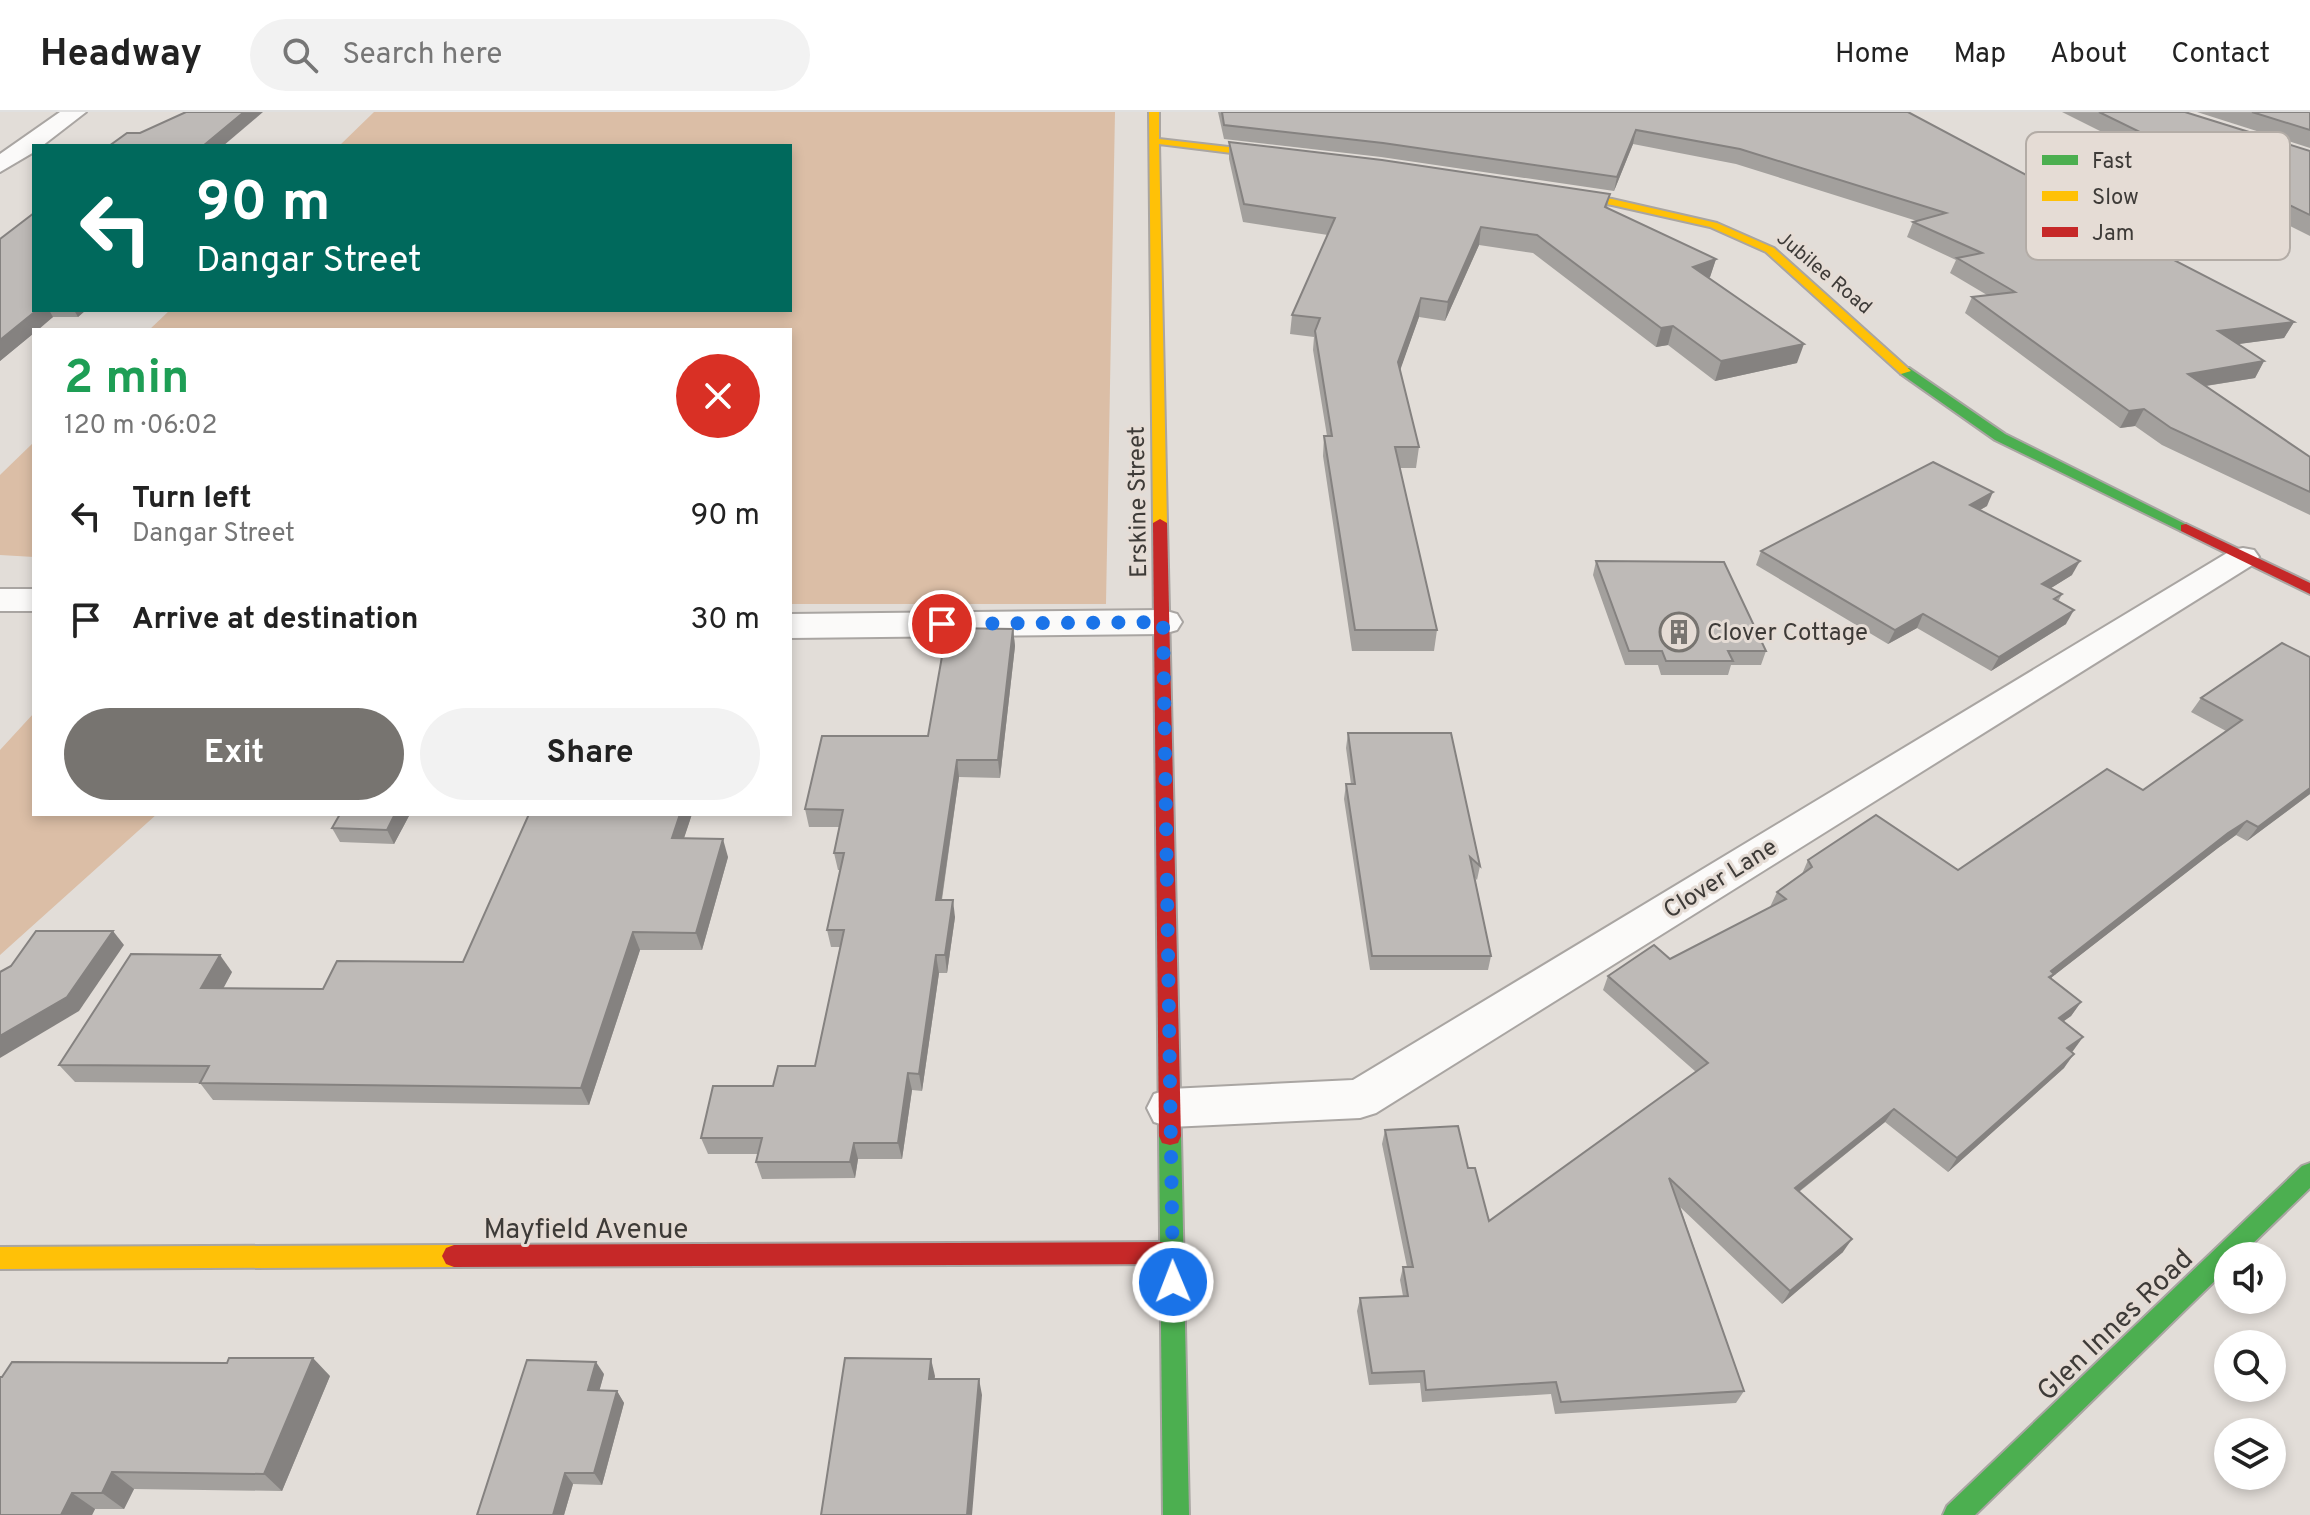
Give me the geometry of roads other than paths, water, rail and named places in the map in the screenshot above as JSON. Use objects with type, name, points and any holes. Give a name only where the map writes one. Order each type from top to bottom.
[{"type":"street","points":[[0,165],[75,112]]},
{"type":"street","name":"Erskine Street","points":[[1154,112],[1176,1515]]},
{"type":"street","points":[[1155,141],[1307,159]]},
{"type":"street","name":"Jubilee Road","points":[[1535,190],[1612,202],[1713,225],[1770,250],[1910,376],[2000,437],[2310,589]]},
{"type":"street","points":[[0,600],[32,600]]},
{"type":"street","points":[[792,626],[1163,622]]},
{"type":"street","name":"Glen Innes Road","points":[[1956,1515],[2310,1173]]},
{"type":"street","name":"Mayfield Avenue","points":[[0,1258],[1172,1253]]},
{"type":"lane","name":"Clover Lane","points":[[1170,1108],[1360,1099],[2243,557]]},
{"type":"place","name":"Clover Cottage","points":[[1679,632]]}]
